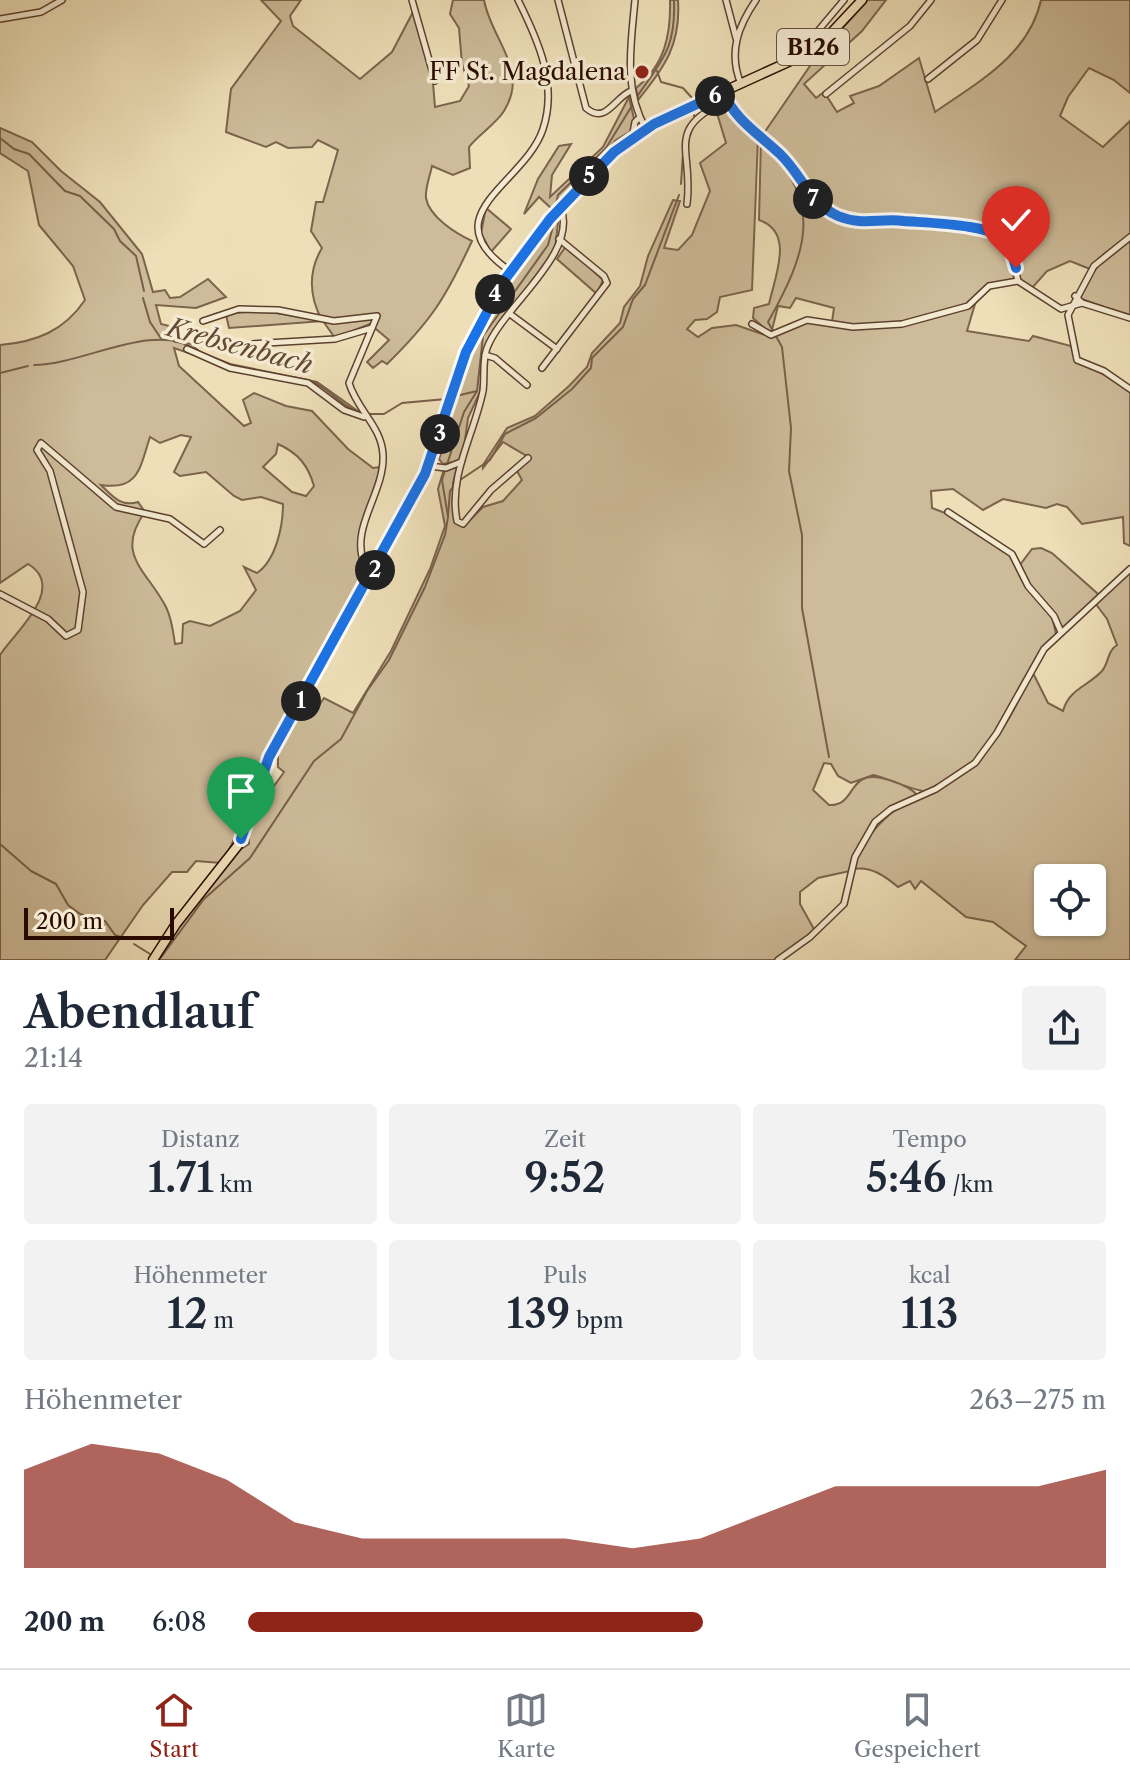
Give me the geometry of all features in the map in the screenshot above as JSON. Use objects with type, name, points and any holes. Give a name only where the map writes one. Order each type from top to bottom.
[{"type":"main road","name":"B126","points":[[153,960],[176,924],[239,844],[261,776],[275,747],[375,570],[429,466],[477,327],[510,271],[559,209],[608,157],[632,138],[646,129],[725,96],[741,84],[785,64],[818,44],[861,0]]},
{"type":"street","points":[[0,19],[41,12],[62,0]]},
{"type":"street","points":[[412,0],[435,81]]},
{"type":"street","points":[[510,271],[483,247],[477,225],[490,196],[529,157],[546,118],[548,93],[543,57],[518,0]]},
{"type":"street","points":[[558,0],[586,108],[593,113],[605,113],[632,93]]},
{"type":"street","points":[[635,0],[632,93],[639,118],[646,129]]},
{"type":"street","points":[[726,0],[736,39],[736,68],[741,84]]},
{"type":"street","points":[[736,39],[756,0]]},
{"type":"street","points":[[812,38],[844,0]]},
{"type":"street","points":[[826,94],[905,30],[931,0]]},
{"type":"street","points":[[928,79],[977,40],[1002,0]]},
{"type":"street","points":[[729,13],[736,17],[746,15]]},
{"type":"street","points":[[687,204],[688,129],[695,117],[725,96],[735,115],[785,159],[810,196],[828,211],[865,223],[905,221],[995,231],[1010,245],[1018,281]]},
{"type":"street","points":[[632,138],[635,122],[639,118]]},
{"type":"street","points":[[528,458],[489,492],[463,524],[456,518],[455,485],[483,391],[485,355],[510,314],[553,259],[563,214],[559,209]]},
{"type":"street","points":[[1130,237],[1099,260],[1068,310],[1068,329],[1076,359],[1104,371],[1130,389]]},
{"type":"street","points":[[542,368],[607,283],[604,276],[559,239]]},
{"type":"street","points":[[752,324],[762,333],[775,334],[807,320],[853,327],[897,325],[968,306],[989,286],[1018,281],[1059,308],[1068,310],[1082,303]]},
{"type":"street","points":[[1075,296],[1082,303],[1130,318]]},
{"type":"street","points":[[203,321],[239,309],[270,310],[334,321],[377,316],[349,383],[363,414],[377,431],[383,456],[380,481],[361,543],[364,563],[375,570]]},
{"type":"street","points":[[510,314],[557,349]]},
{"type":"street","points":[[234,345],[335,339],[372,328]]},
{"type":"street","points":[[187,349],[230,368],[313,385],[344,410],[363,414]]},
{"type":"street","points":[[485,355],[495,358],[527,385]]},
{"type":"street","points":[[0,594],[48,619],[66,636],[78,630],[83,592],[50,471],[37,450],[41,443],[123,511],[170,519],[204,544],[220,530]]},
{"type":"street","points":[[429,466],[453,467],[462,461]]},
{"type":"street","points":[[948,512],[1010,551],[1028,586],[1054,616],[1061,632]]},
{"type":"street","points":[[778,960],[810,937],[844,904],[855,857],[875,822],[891,809],[960,774],[980,758],[1012,709],[1041,653],[1061,632],[1084,615],[1101,592],[1130,569]]},
{"type":"shaded area","points":[[261,0],[301,0],[290,16],[293,26],[360,79],[392,52],[413,12],[433,83],[435,107],[460,101],[469,86],[462,64],[459,28],[450,14],[453,0],[484,0],[511,68],[511,96],[500,116],[469,147],[470,168],[453,175],[432,166],[427,186],[428,205],[438,218],[472,241],[437,307],[387,364],[382,361],[373,368],[367,362],[389,340],[370,324],[335,338],[323,321],[229,328],[226,315],[238,313],[274,313],[322,320],[313,293],[312,275],[322,248],[311,231],[316,202],[323,202],[338,150],[318,140],[312,147],[288,148],[276,142],[266,147],[226,132],[231,89],[281,21]]},
{"type":"shaded area","points":[[670,0],[678,0],[674,42],[656,77],[638,100],[636,88],[654,69],[664,48]]},
{"type":"shaded area","points":[[868,0],[886,0],[862,31],[804,84],[816,98],[824,92],[837,112],[854,103],[850,96],[879,86],[919,58],[935,112],[984,78],[1014,52],[1035,19],[1041,0],[1130,0],[1130,93],[1114,80],[1089,68],[1068,97],[1060,116],[1103,147],[1130,121],[1130,236],[1105,253],[1090,269],[1070,261],[1047,271],[1032,288],[1019,281],[1009,240],[992,229],[862,222],[828,209],[807,190],[794,168],[762,136],[814,60],[810,55],[840,31]]},
{"type":"shaded area","points":[[629,97],[634,119],[631,131],[616,140],[552,209],[539,197],[524,214],[538,179],[559,146],[571,144],[552,175],[550,197],[603,147]]},
{"type":"shaded area","points":[[724,102],[758,137],[752,290],[720,297],[717,312],[707,319],[695,320],[687,329],[698,337],[712,328],[736,325],[771,337],[805,321],[898,327],[975,304],[967,331],[1029,341],[1033,336],[1071,346],[1075,358],[1130,390],[1130,546],[1124,543],[1123,517],[1082,524],[1067,507],[1057,504],[1046,508],[1003,499],[983,510],[953,489],[931,491],[932,508],[953,516],[1008,552],[1052,616],[1056,634],[985,747],[968,767],[948,783],[926,791],[901,784],[917,795],[874,825],[860,844],[850,871],[818,878],[800,892],[800,904],[815,931],[777,960],[157,960],[182,922],[238,851],[249,844],[255,814],[284,772],[278,767],[278,746],[298,712],[312,700],[320,704],[324,698],[353,713],[391,651],[430,569],[445,526],[438,489],[444,469],[457,467],[453,483],[456,523],[467,523],[483,507],[503,501],[522,480],[517,471],[530,458],[503,442],[483,468],[483,465],[507,428],[535,416],[569,386],[587,367],[592,353],[620,323],[624,307],[640,286],[648,256],[673,200],[680,201],[664,248],[678,250],[692,235],[710,191],[700,163],[726,143],[716,110]],"holes":[[[824,763],[831,764],[838,776],[851,783],[873,775],[890,780],[876,777],[863,779],[845,799],[829,805],[813,790]]]},
{"type":"shaded area","points":[[0,128],[32,142],[61,171],[100,202],[142,254],[153,292],[165,290],[170,298],[180,297],[208,279],[226,297],[196,308],[156,305],[161,324],[177,328],[175,342],[191,344],[200,352],[230,364],[317,382],[362,414],[346,409],[309,382],[230,367],[174,348],[179,366],[244,426],[251,423],[243,400],[254,393],[286,406],[312,411],[348,449],[373,468],[381,467],[362,537],[363,562],[369,571],[263,760],[228,851],[221,863],[196,861],[187,872],[172,872],[143,905],[105,960],[0,960],[0,655],[34,610],[42,585],[39,574],[28,564],[0,583],[0,345],[26,341],[48,333],[68,320],[85,300],[73,266],[39,225],[28,171],[0,153]],"holes":[[[181,435],[191,437],[174,472],[180,476],[206,472],[242,500],[261,497],[283,504],[280,532],[269,560],[257,573],[244,567],[256,590],[240,611],[210,626],[190,621],[183,624],[182,643],[175,644],[166,607],[133,551],[136,527],[145,512],[138,502],[122,502],[101,485],[114,486],[131,480],[140,467],[150,437],[160,443]],[[278,444],[297,456],[309,472],[314,486],[306,496],[292,492],[263,467],[276,454]]]},
{"type":"shaded area","points":[[761,139],[792,169],[805,192],[843,219],[871,225],[899,222],[986,230],[1009,245],[1014,279],[993,286],[979,299],[957,310],[884,324],[832,322],[834,308],[796,298],[790,308],[778,306],[771,334],[753,318],[754,308],[769,304],[780,256],[777,234],[759,220]]},
{"type":"shaded area","points":[[486,208],[511,229],[491,252],[481,233]]},
{"type":"shaded area","points":[[559,214],[555,249],[485,346],[480,392],[468,418],[463,455],[458,461],[443,464],[439,459],[474,344],[506,285]]},
{"type":"shaded area","points":[[1130,238],[1130,316],[1079,298],[1100,264]]},
{"type":"shaded area","points":[[566,246],[603,280],[597,294],[557,259]]},
{"type":"shaded area","points":[[1041,548],[1052,553],[1098,594],[1088,608],[1063,628],[1030,587],[1020,565],[1032,549]]},
{"type":"shaded area","points":[[1130,571],[1130,960],[1015,960],[1026,946],[993,922],[966,917],[921,881],[915,889],[910,881],[898,887],[872,870],[853,869],[873,831],[887,817],[919,794],[975,765],[1008,721],[1032,671],[1048,703],[1063,711],[1074,693],[1102,671],[1111,650],[1117,645],[1107,619],[1095,603]]},
{"type":"waterway","points":[[636,98],[670,43],[674,0]]},
{"type":"waterway","points":[[657,71],[661,82],[683,88],[693,99]]},
{"type":"waterway","points":[[555,209],[558,195],[606,148],[633,104]]},
{"type":"waterway","points":[[693,112],[695,119]]},
{"type":"waterway","points":[[734,119],[757,138]]},
{"type":"waterway","points":[[0,138],[14,149],[29,154],[65,191],[80,196],[114,229],[120,241],[136,256],[144,291]]},
{"type":"waterway","points":[[762,143],[782,165],[795,187],[802,208],[800,251],[768,322],[782,347],[791,428],[789,471],[802,535],[802,608],[829,757]]},
{"type":"waterway","points":[[681,184],[683,154]]},
{"type":"waterway","points":[[460,480],[490,460],[505,434],[536,418],[572,389],[591,368],[592,358],[623,327],[633,299],[645,285],[679,195]]},
{"type":"waterway","points":[[159,960],[204,899],[250,858],[314,761],[341,739],[367,691],[389,660],[425,587],[445,535],[448,517],[442,480],[464,412],[477,391],[483,336],[548,245],[555,219]]},
{"type":"waterway","points":[[143,298],[150,322],[162,340]]},
{"type":"waterway","name":"Krebsenbach","points":[[34,365],[73,359],[139,342],[178,342],[194,349]]},
{"type":"waterway","name":"Krebsenbach","points":[[229,365],[261,372]]},
{"type":"waterway","name":"Krebsenbach","points":[[0,373],[28,366]]},
{"type":"waterway","name":"Krebsenbach","points":[[307,380],[362,413]]},
{"type":"waterway","name":"Krebsenbach","points":[[456,396],[477,391]]},
{"type":"waterway","name":"Krebsenbach","points":[[368,414],[384,414],[402,403],[446,399]]},
{"type":"waterway","points":[[448,516],[450,491],[455,484]]},
{"type":"waterway","points":[[0,844],[31,871],[56,884],[68,905],[80,914],[105,921],[115,935],[126,939]]},
{"type":"waterway","points":[[134,944],[150,954]]},
{"type":"place","name":"FF St. Magdalena","points":[[642,72]]},
{"type":"route","points":[[241,839],[269,757],[375,570],[425,474],[462,362],[491,301],[550,219],[594,171],[627,142],[665,118],[723,92],[735,115],[785,159],[810,196],[828,211],[870,224],[905,221],[992,230],[1009,243],[1016,268]]}]
